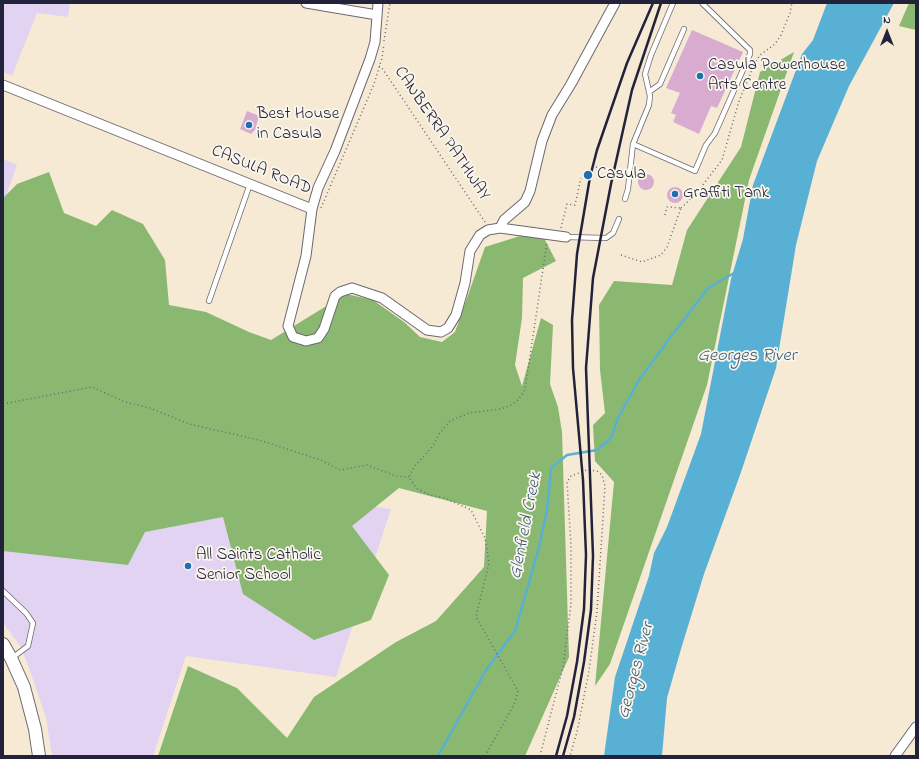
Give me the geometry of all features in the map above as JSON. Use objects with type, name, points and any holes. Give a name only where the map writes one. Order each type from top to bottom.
[{"type":"street","points":[[306,3],[377,15]]},
{"type":"street","points":[[312,209],[318,188],[335,151],[370,59],[375,42],[378,3]]},
{"type":"street","points":[[500,228],[504,220],[525,202],[530,191],[542,141],[552,115],[571,84],[615,3]]},
{"type":"street","name":"CASULA ROAD","points":[[3,85],[312,209],[306,256],[288,326],[294,337],[302,341],[318,338],[322,334],[335,296],[340,292],[352,288],[375,295],[388,301],[427,330],[434,332],[445,330],[454,322],[470,251],[480,235],[488,230]]},
{"type":"street","points":[[488,230],[500,228],[563,233]]},
{"type":"street","points":[[3,644],[24,687],[32,716],[39,756]]},
{"type":"street","points":[[895,756],[916,727]]},
{"type":"lane","points":[[625,199],[629,182],[633,144],[649,105],[649,92],[645,79],[647,68],[673,3]]},
{"type":"lane","points":[[633,144],[695,171],[706,145],[715,133],[750,54],[750,50],[702,3]]},
{"type":"lane","points":[[649,92],[660,84],[684,29]]},
{"type":"lane","points":[[209,301],[250,184]]},
{"type":"lane","points":[[563,233],[606,238],[613,233],[619,219]]},
{"type":"lane","points":[[3,591],[26,612],[33,623],[28,646],[11,658]]},
{"type":"path","name":"CANBERRA PATHWAY","points":[[390,3],[379,66],[482,216],[488,230]]},
{"type":"path","points":[[621,255],[642,262],[661,255],[665,250],[681,208],[695,195],[722,160],[739,101],[755,63],[760,55],[778,40],[788,19],[792,3]]},
{"type":"path","points":[[312,209],[323,208],[379,66]]},
{"type":"path","points":[[596,167],[600,168]]},
{"type":"path","points":[[563,233],[567,204],[575,205],[581,178]]},
{"type":"path","points":[[665,215],[667,207],[681,208]]},
{"type":"path","points":[[409,477],[414,467],[433,446],[439,434],[450,421],[469,413],[511,405],[518,400],[525,390],[536,302],[547,241]]},
{"type":"path","points":[[3,404],[92,387],[125,402],[150,408],[189,424],[259,440],[326,462],[340,470],[367,465],[396,476],[409,477]]},
{"type":"path","points":[[540,756],[563,667],[571,604],[571,544],[567,482],[571,476],[587,470],[597,471],[604,478],[605,486],[597,611],[588,679],[577,732],[570,756]]},
{"type":"path","points":[[409,477],[416,488],[430,495],[446,498],[471,510],[476,517],[485,538],[489,563],[476,617],[518,691],[514,705],[485,756]]},
{"type":"shaded area","points":[[3,3],[70,3],[68,17],[37,13],[12,76],[3,72]]},
{"type":"shaded area","points":[[3,159],[17,165],[3,204]]},
{"type":"shaded area","name":"All Saints Catholic Senior School","points":[[144,472],[391,509],[336,677],[186,656],[153,756],[52,756],[46,718],[28,665],[20,646],[3,623],[3,504]]},
{"type":"green space","points":[[909,3],[916,3],[916,30],[899,26]]},
{"type":"green space","points":[[794,52],[749,180],[707,385],[610,664],[595,686],[614,482],[595,461],[593,425],[605,413],[600,370],[599,305],[614,281],[672,285],[687,230],[741,147],[760,72]]},
{"type":"green space","points":[[49,172],[64,213],[96,226],[112,210],[143,224],[165,260],[169,305],[206,312],[249,332],[271,340],[346,294],[373,300],[404,322],[420,337],[442,342],[455,332],[485,247],[520,236],[544,238],[556,261],[523,278],[522,318],[515,365],[522,386],[541,318],[553,325],[550,384],[558,407],[562,432],[569,657],[525,756],[158,756],[188,666],[237,688],[287,738],[314,697],[396,642],[436,621],[484,567],[487,511],[399,488],[352,526],[389,575],[371,620],[314,640],[243,594],[223,517],[145,532],[128,565],[3,551],[3,198],[17,184]]},
{"type":"water","name":"Georges River","points":[[827,3],[894,3],[849,86],[817,161],[796,245],[776,368],[740,475],[704,574],[681,649],[667,698],[662,756],[604,756],[615,677],[649,576],[654,553],[667,527],[701,434],[731,279],[743,239],[753,185],[802,54],[813,40]]},
{"type":"building","name":"Casula Powerhouse Arts Centre","points":[[692,30],[743,52],[717,108],[711,106],[699,134],[673,122],[676,115],[671,113],[680,93],[666,88]]},
{"type":"building","name":"Best House in Casula","points":[[247,111],[259,116],[255,130],[251,134],[240,129]]},
{"type":"building","name":"Graffiti Tank","points":[[646,174],[653,179],[654,182],[649,189],[646,190],[639,185],[638,182],[643,175]]},
{"type":"building","name":"Graffiti Tank","points":[[675,187],[681,189],[683,195],[681,201],[675,203],[669,201],[667,195],[669,189]]},
{"type":"waterway","name":"Glenfield Creek","points":[[438,756],[486,670],[515,631],[538,551],[547,510],[551,468],[567,455],[597,450],[611,438],[618,418],[639,380],[672,335],[708,288],[734,273]]},
{"type":"railway","points":[[556,756],[567,716],[577,662],[584,609],[586,555],[583,480],[573,368],[572,320],[577,254],[590,177],[597,150],[627,63],[653,3]]},
{"type":"railway","points":[[563,756],[574,717],[584,662],[591,610],[593,556],[586,368],[593,278],[611,184],[632,90],[661,3]]},
{"type":"place","name":"Casula Powerhouse Arts Centre","points":[[700,76]]},
{"type":"place","name":"Best House in Casula","points":[[249,125]]},
{"type":"place","name":"Casula","points":[[588,175]]},
{"type":"place","name":"Graffiti Tank","points":[[675,194]]},
{"type":"place","name":"All Saints Catholic Senior School","points":[[188,566]]}]
